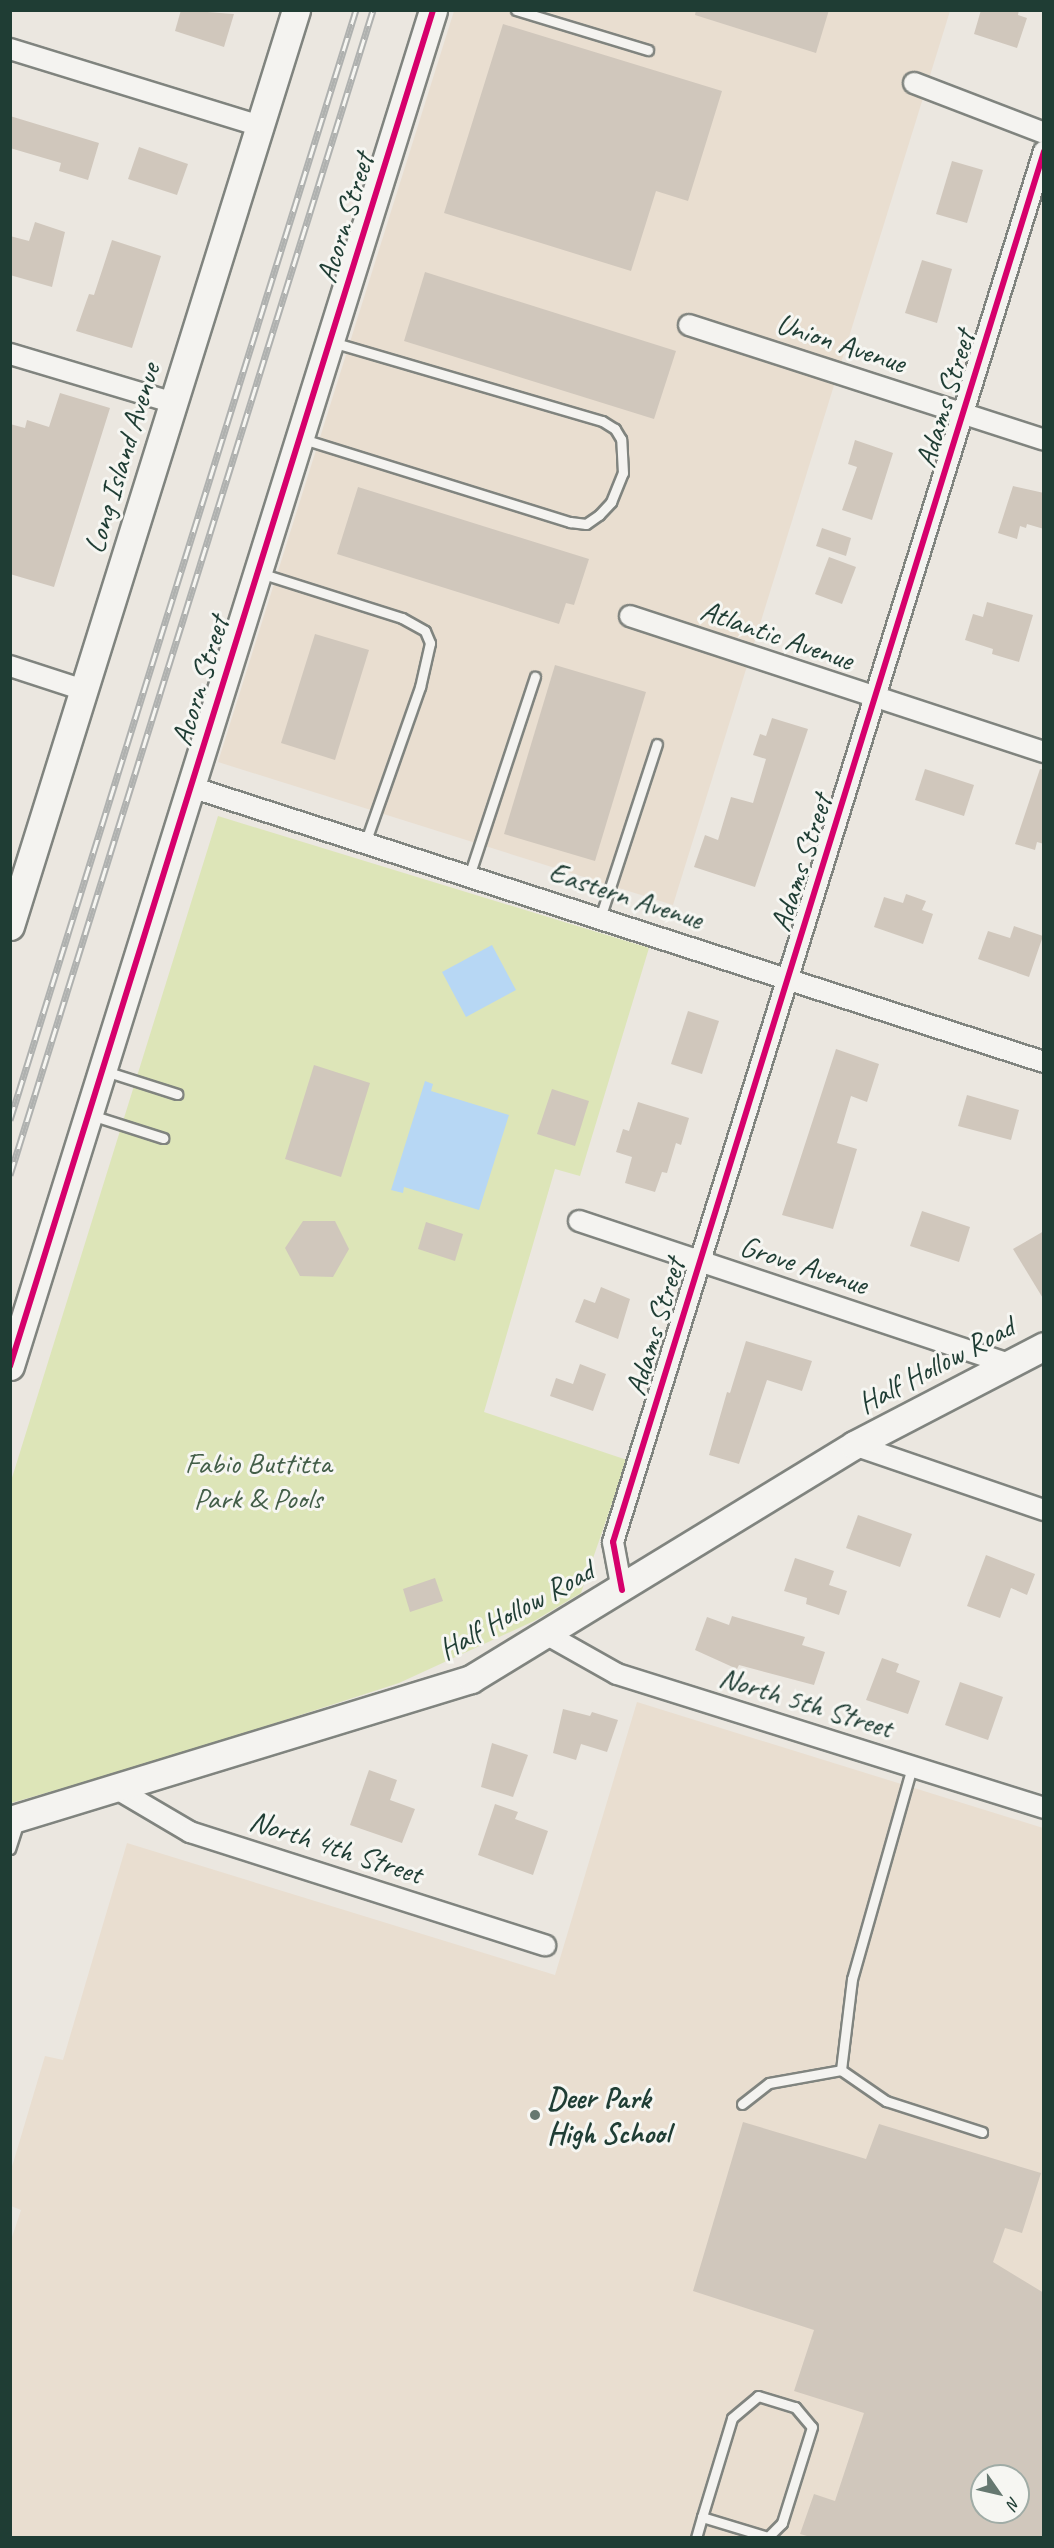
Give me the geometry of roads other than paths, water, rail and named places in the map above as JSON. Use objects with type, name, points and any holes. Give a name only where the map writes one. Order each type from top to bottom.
[{"type":"street","name":"Long Island Avenue","points":[[10,926],[296,10]]},
{"type":"street","name":"Acorn Street","points":[[10,1366],[434,10]]},
{"type":"street","points":[[10,49],[260,126]]},
{"type":"street","points":[[914,83],[1044,133]]},
{"type":"street","name":"Adams Street","points":[[622,1590],[613,1542],[877,700],[1044,151]]},
{"type":"street","name":"Union Avenue","points":[[688,325],[1044,440]]},
{"type":"street","points":[[10,354],[174,404]]},
{"type":"street","name":"Atlantic Avenue","points":[[630,616],[877,700],[1044,752]]},
{"type":"street","points":[[10,666],[84,690]]},
{"type":"street","name":"Eastern Avenue","points":[[190,787],[1044,1062]]},
{"type":"street","name":"Grove Avenue","points":[[579,1221],[1011,1365]]},
{"type":"street","name":"Half Hollow Road","points":[[16,1819],[471,1679],[551,1637],[854,1445],[1044,1346]]},
{"type":"street","points":[[854,1445],[1044,1510]]},
{"type":"street","name":"North 5th Street","points":[[551,1637],[617,1674],[1044,1808]]},
{"type":"street","name":"North 4th Street","points":[[117,1789],[190,1832],[545,1945]]},
{"type":"lane","points":[[516,10],[648,50]]},
{"type":"lane","points":[[300,438],[570,522],[586,524],[599,516],[620,480],[624,454],[621,439],[615,429],[602,420],[330,341]]},
{"type":"lane","points":[[258,573],[402,618],[425,631],[430,643],[420,687],[365,843]]},
{"type":"lane","points":[[469,876],[536,677]]},
{"type":"lane","points":[[600,918],[657,744]]},
{"type":"lane","points":[[102,1070],[177,1094]]},
{"type":"lane","points":[[89,1114],[164,1138]]},
{"type":"lane","points":[[841,2070],[852,1979],[912,1767]]},
{"type":"lane","points":[[10,1849],[16,1819]]},
{"type":"lane","points":[[742,2104],[769,2083],[841,2070],[886,2101],[982,2132]]},
{"type":"lane","points":[[696,2538],[702,2517],[732,2418],[758,2396],[795,2407],[812,2427],[782,2523],[768,2538],[702,2517]]},
{"type":"water","points":[[492,945],[516,990],[466,1017],[442,972]]},
{"type":"water","points":[[425,1081],[433,1084],[431,1091],[509,1115],[479,1210],[404,1187],[403,1193],[391,1190]]},
{"type":"railway","points":[[10,1120],[356,10]]},
{"type":"railway","points":[[10,1175],[373,10]]},
{"type":"place","name":"Deer Park High School","points":[[535,2115]]},
{"type":"park label","name":"Fabio Buttitta Park & Pools","points":[[258,1480]]}]
